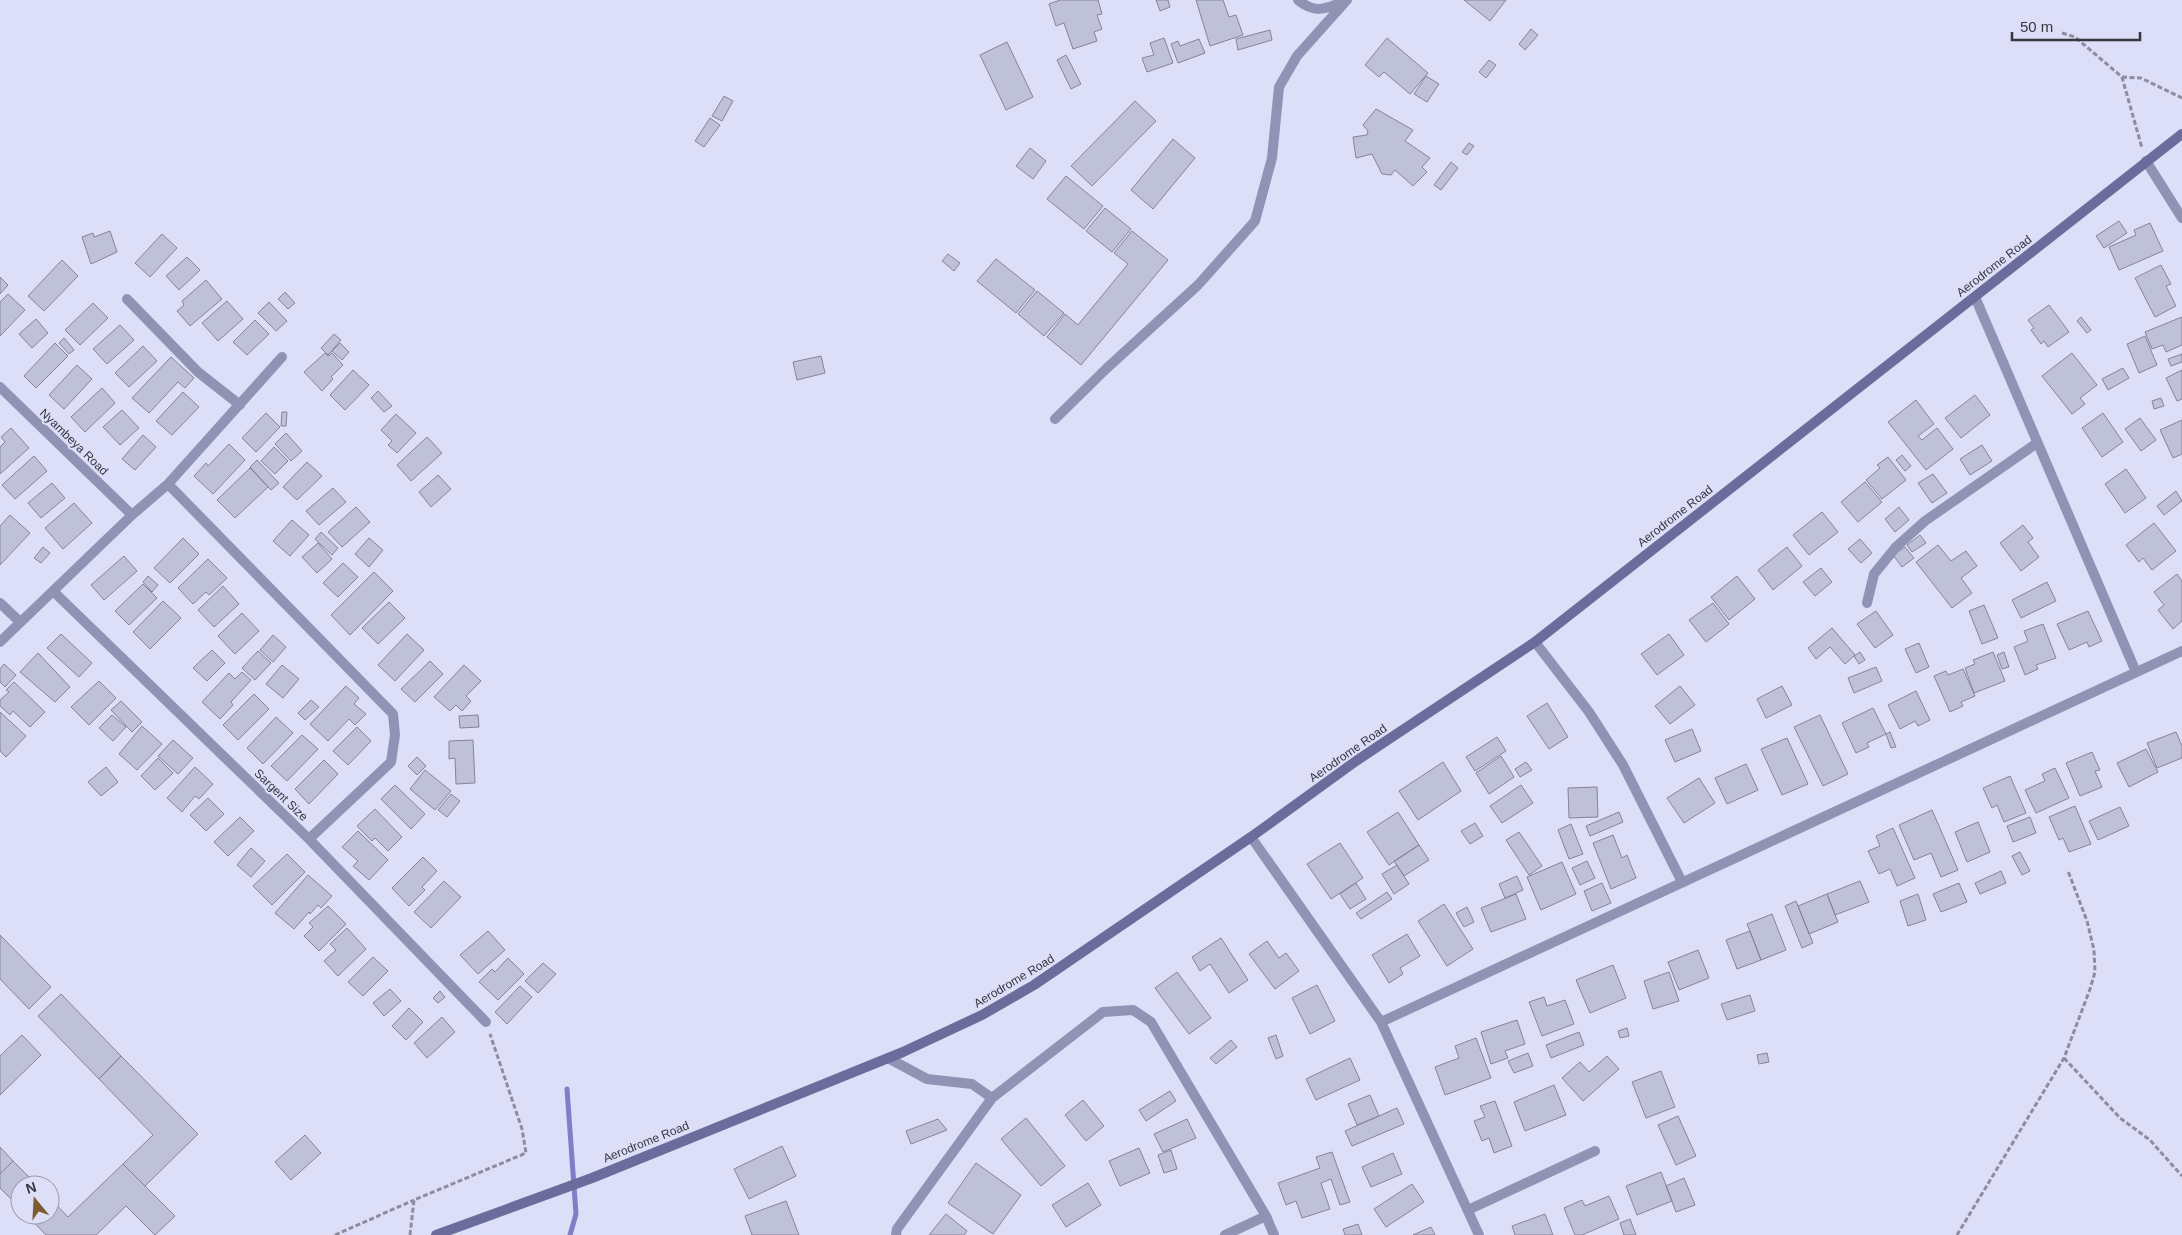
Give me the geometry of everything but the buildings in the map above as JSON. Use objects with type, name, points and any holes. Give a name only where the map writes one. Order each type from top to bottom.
[{"type":"street","points":[[1298,0],[1309,9],[1328,8],[1347,0]]},
{"type":"street","points":[[1055,419],[1106,368],[1198,285],[1255,221],[1272,158],[1279,87],[1297,56],[1347,0]]},
{"type":"street","name":"Aerodrome Road","points":[[436,1235],[592,1178],[888,1058],[982,1015],[1034,985],[1251,837],[1356,761],[1535,642],[2182,134]]},
{"type":"street","points":[[2146,162],[2182,218]]},
{"type":"street","points":[[1974,297],[2136,672]]},
{"type":"street","points":[[127,299],[198,372],[240,405]]},
{"type":"street","points":[[0,642],[19,621],[54,592],[132,515],[168,484],[282,357]]},
{"type":"street","name":"Nyambeya Road","points":[[0,387],[132,515]]},
{"type":"street","points":[[1867,603],[1874,574],[1896,547],[1925,521],[2037,443]]},
{"type":"street","points":[[168,484],[393,714],[395,735],[391,762],[309,840]]},
{"type":"street","name":"Sargent Size","points":[[54,592],[309,840],[486,1022]]},
{"type":"street","points":[[0,603],[19,621]]},
{"type":"street","points":[[1535,642],[1589,712],[1623,765],[1682,882]]},
{"type":"street","points":[[1381,1022],[2182,651]]},
{"type":"street","points":[[1251,837],[1381,1022],[1479,1235]]},
{"type":"street","points":[[896,1235],[897,1229],[992,1098],[1103,1012],[1133,1010],[1150,1022],[1266,1216],[1274,1235]]},
{"type":"street","points":[[888,1058],[927,1079],[972,1084],[992,1098]]},
{"type":"street","points":[[1468,1210],[1595,1151]]},
{"type":"street","points":[[1225,1235],[1266,1216]]},
{"type":"path","points":[[2062,33],[2075,37],[2122,77],[2146,162]]},
{"type":"path","points":[[2122,77],[2142,78],[2182,98]]},
{"type":"path","points":[[1957,1235],[2064,1058],[2095,972],[2094,950],[2087,921],[2068,870]]},
{"type":"path","points":[[335,1235],[526,1153],[522,1129],[486,1022]]},
{"type":"path","points":[[2064,1058],[2120,1118],[2150,1140],[2182,1176]]},
{"type":"path","points":[[410,1235],[414,1200]]},
{"type":"waterway","points":[[567,1089],[576,1214],[570,1235]]}]
